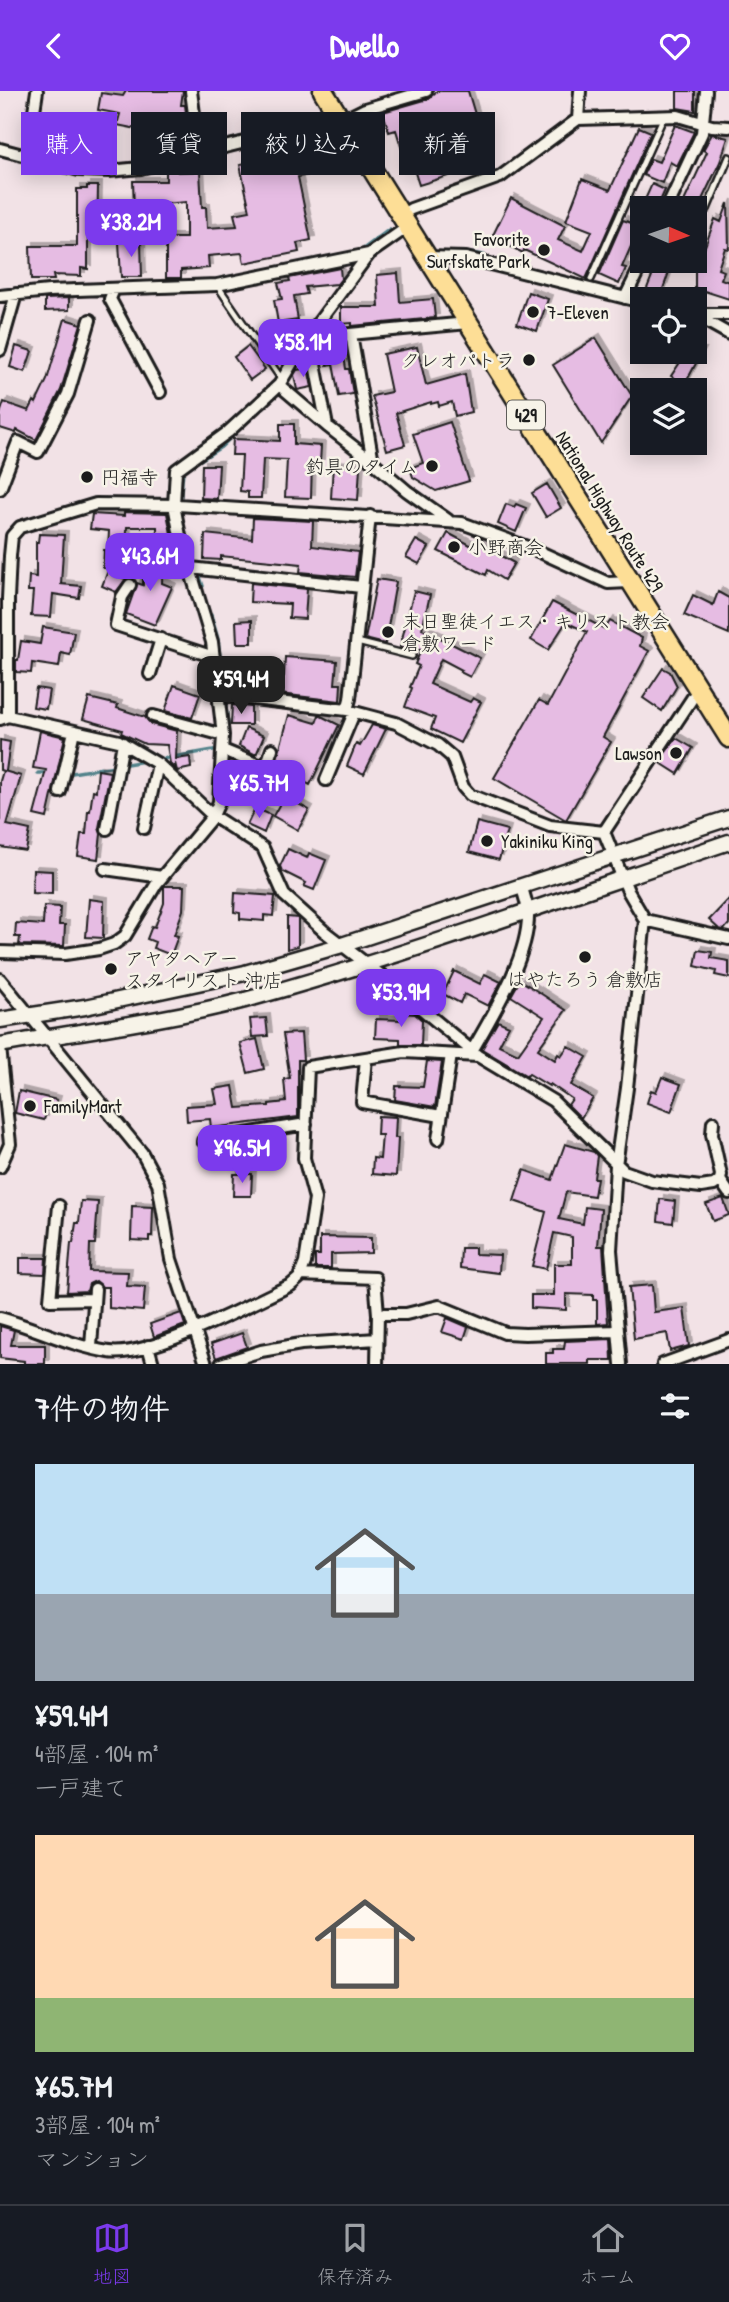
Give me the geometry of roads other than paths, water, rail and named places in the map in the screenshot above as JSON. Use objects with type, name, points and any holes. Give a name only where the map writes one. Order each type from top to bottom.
[{"type":"highway","name":"National Highway Route 429","points":[[323,91],[336,112]]},
{"type":"highway","name":"National Highway Route 429","points":[[376,175],[729,739]]},
{"type":"street","points":[[34,111],[37,91]]},
{"type":"street","points":[[191,91],[194,112]]},
{"type":"street","points":[[359,112],[426,91]]},
{"type":"street","points":[[578,119],[580,91]]},
{"type":"street","points":[[672,196],[705,124],[706,91]]},
{"type":"street","points":[[0,952],[65,954],[114,944],[125,936],[162,877],[213,815],[219,801],[223,695],[195,569],[180,536],[176,470],[228,432],[280,382],[308,338],[369,254],[405,221],[500,177],[578,119],[678,116],[729,128]]},
{"type":"street","points":[[0,149],[79,170],[131,169]]},
{"type":"street","points":[[0,296],[217,285],[369,254]]},
{"type":"street","points":[[427,257],[466,258],[630,297]]},
{"type":"street","points":[[626,295],[636,273]]},
{"type":"street","points":[[114,289],[110,299],[160,392]]},
{"type":"street","points":[[0,349],[16,294]]},
{"type":"street","points":[[707,315],[729,314]]},
{"type":"street","points":[[0,489],[18,442],[38,452],[68,394],[90,320]]},
{"type":"street","points":[[707,322],[729,334]]},
{"type":"street","points":[[308,338],[468,323]]},
{"type":"street","points":[[351,334],[373,462]]},
{"type":"street","points":[[308,338],[327,426]]},
{"type":"street","points":[[280,382],[327,426],[407,491],[452,522]]},
{"type":"street","points":[[629,582],[608,583],[538,551],[462,523],[178,505],[96,504],[20,527],[12,536],[5,556],[8,599],[4,717],[123,743],[154,762],[213,815],[263,848],[284,895],[475,1053],[553,1101],[624,1171],[652,1181],[686,1186],[714,1185],[720,1181],[722,1175],[712,1134],[713,1122]]},
{"type":"street","points":[[326,779],[351,711],[350,699],[370,516]]},
{"type":"street","points":[[132,566],[135,550],[186,552]]},
{"type":"street","points":[[195,569],[361,587]]},
{"type":"street","points":[[130,585],[122,597],[116,625],[214,657]]},
{"type":"street","points":[[150,674],[161,639]]},
{"type":"street","points":[[604,832],[699,688]]},
{"type":"street","points":[[223,695],[351,711],[396,723],[438,745],[452,757],[463,787],[470,795],[550,826],[604,832]]},
{"type":"street","points":[[153,716],[223,735]]},
{"type":"street","points":[[60,792],[74,731]]},
{"type":"street","points":[[107,829],[123,743]]},
{"type":"street","points":[[255,799],[272,749]]},
{"type":"street","points":[[223,750],[266,768]]},
{"type":"street","points":[[144,828],[154,762]]},
{"type":"street","points":[[0,1020],[173,990],[245,973],[342,945],[729,818]]},
{"type":"street","points":[[604,832],[622,878],[645,920],[616,1165],[611,1250],[621,1364]]},
{"type":"street","points":[[0,1167],[10,1145],[0,1046],[194,1012],[243,1000],[367,964],[729,842]]},
{"type":"street","points":[[105,869],[162,877]]},
{"type":"street","points":[[475,1053],[511,977],[527,932],[528,909],[521,885]]},
{"type":"street","points":[[645,920],[729,939]]},
{"type":"street","points":[[0,979],[142,1153],[151,1169],[158,1183],[165,1211],[172,1259],[206,1364]]},
{"type":"street","points":[[0,1318],[110,1352],[130,1352],[194,1330],[291,1286],[300,1275],[304,1263],[315,1199],[304,1158],[307,1067],[404,1052],[451,1055],[475,1053]]},
{"type":"street","points":[[438,1139],[451,1055]]},
{"type":"street","points":[[366,1058],[362,1102],[441,1116]]},
{"type":"street","points":[[203,1141],[306,1124]]},
{"type":"street","points":[[716,1151],[729,1152]]},
{"type":"street","points":[[720,1181],[729,1193]]},
{"type":"street","points":[[59,1206],[50,1300],[94,1294],[91,1347]]},
{"type":"street","points":[[300,1275],[375,1278],[378,1314],[377,1364]]},
{"type":"street","points":[[378,1314],[406,1314],[439,1306],[505,1333],[617,1331]]},
{"type":"street","points":[[221,1364],[261,1351],[301,1344],[377,1339]]},
{"type":"street","points":[[663,1364],[729,1340]]},
{"type":"street","points":[[148,1346],[153,1364]]},
{"type":"lane","points":[[591,279],[664,116]]},
{"type":"lane","points":[[707,209],[729,157]]},
{"type":"lane","points":[[217,285],[280,382]]},
{"type":"lane","points":[[356,642],[412,656]]},
{"type":"waterway","points":[[227,141],[241,137]]},
{"type":"waterway","points":[[358,253],[390,229]]},
{"type":"waterway","points":[[464,252],[484,255]]},
{"type":"waterway","points":[[541,271],[562,277]]},
{"type":"waterway","points":[[213,280],[233,276]]},
{"type":"waterway","points":[[0,290],[34,287]]},
{"type":"waterway","points":[[180,503],[183,471],[221,447],[270,400]]},
{"type":"waterway","points":[[183,528],[203,586]]},
{"type":"waterway","points":[[211,615],[218,639],[228,724]]},
{"type":"waterway","points":[[156,760],[219,749]]},
{"type":"waterway","points":[[66,774],[145,761]]},
{"type":"waterway","points":[[38,773],[48,773]]},
{"type":"place","name":"Favorite Surfskate Park","points":[[544,250]]},
{"type":"place","name":"7-Eleven","points":[[533,312]]},
{"type":"place","name":"クレオパトラ","points":[[529,360]]},
{"type":"place","name":"釣具のタイム","points":[[432,466]]},
{"type":"place","name":"円福寺","points":[[87,477]]},
{"type":"place","name":"小野商会","points":[[454,547]]},
{"type":"place","name":"末日聖徒イエス・キリスト教会 倉敷ワード","points":[[388,632]]},
{"type":"place","name":"Lawson","points":[[676,753]]},
{"type":"place","name":"Yakiniku King","points":[[487,841]]},
{"type":"place","name":"はやたろう 倉敷店","points":[[585,957]]},
{"type":"place","name":"アヤタヘアー スタイリスト 沖店","points":[[111,969]]},
{"type":"place","name":"FamilyMart","points":[[30,1106]]}]
